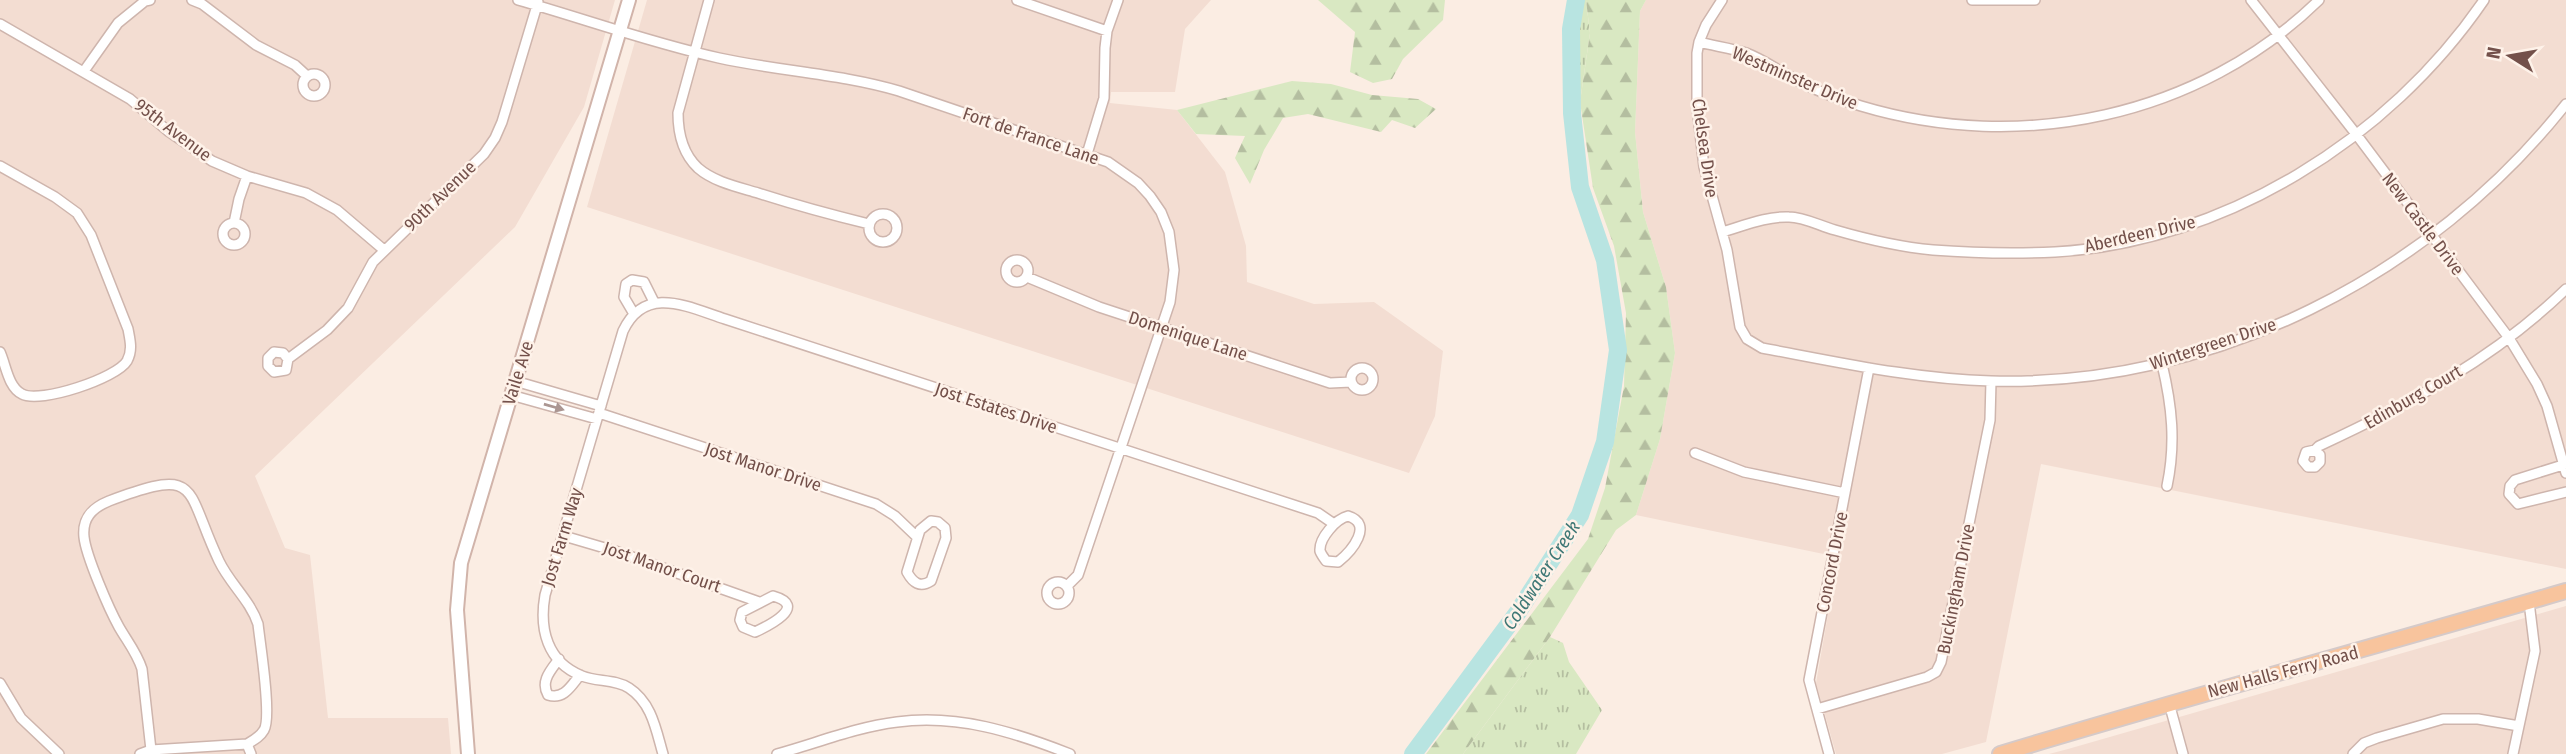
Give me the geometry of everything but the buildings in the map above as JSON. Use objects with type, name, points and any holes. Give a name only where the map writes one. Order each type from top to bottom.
[{"type":"main road","name":"Vaile Ave","points":[[468,754],[457,610],[461,563],[629,0]]},
{"type":"main road","name":"New Halls Ferry Road","points":[[2000,754],[2169,703],[2566,592]]},
{"type":"street","points":[[84,71],[118,23],[145,1],[150,0]]},
{"type":"street","points":[[192,0],[202,4],[256,45],[295,65],[307,76]]},
{"type":"street","name":"Fort de France Lane","points":[[518,0],[538,3],[694,51],[884,86],[1108,162],[1138,183],[1150,196],[1165,222],[1172,247],[1173,287],[1078,575],[1067,586]]},
{"type":"street","points":[[709,0],[678,113],[678,128],[688,154],[698,167],[714,178],[808,209],[869,224]]},
{"type":"street","points":[[1017,0],[1107,31]]},
{"type":"street","points":[[1087,154],[1104,98],[1107,31],[1118,0]]},
{"type":"street","name":"Chelsea Drive","points":[[1722,0],[1699,42],[1697,107],[1704,167],[1722,232],[1740,327],[1747,339]]},
{"type":"street","points":[[1972,0],[2035,0]]},
{"type":"street","name":"New Castle Drive","points":[[2251,0],[2356,134],[2509,338],[2537,384],[2547,406],[2565,468],[2515,480],[2510,486],[2509,494],[2518,504],[2566,492]]},
{"type":"street","name":"Westminster Drive","points":[[1699,42],[1747,54],[1819,91],[1897,116],[1962,126],[2017,128],[2087,120],[2161,100],[2240,61],[2278,37],[2319,0]]},
{"type":"street","name":"Aberdeen Drive","points":[[1722,232],[1790,216],[1864,238],[1931,250],[2057,252],[2181,227],[2231,208],[2293,176],[2356,134],[2412,87],[2445,51],[2484,0]]},
{"type":"street","name":"90th Avenue","points":[[288,359],[327,330],[348,308],[373,262],[484,154],[495,138],[510,99],[538,3]]},
{"type":"street","name":"95th Avenue","points":[[0,24],[130,99],[188,146],[221,165],[322,201],[337,210],[384,250]]},
{"type":"street","name":"Wintergreen Drive","points":[[1747,339],[1762,348],[1869,368],[1930,377],[1991,381],[2075,377],[2162,364],[2238,340],[2292,318],[2373,275],[2432,235],[2510,168],[2566,104]]},
{"type":"street","points":[[0,166],[68,205],[84,222],[123,317],[131,344],[126,362],[105,377],[54,394],[31,397],[21,394],[13,387],[0,352]]},
{"type":"street","points":[[234,223],[247,176]]},
{"type":"street","name":"Domenique Lane","points":[[1027,277],[1099,307],[1330,383],[1351,382]]},
{"type":"street","points":[[599,413],[623,331],[634,314],[654,302],[644,282],[632,280],[626,284],[624,297],[634,314]]},
{"type":"street","name":"Edinburg Court","points":[[2315,450],[2428,392],[2509,338],[2566,289]]},
{"type":"street","name":"Jost Estates Drive","points":[[654,302],[692,308],[1318,513],[1335,524]]},
{"type":"street","points":[[2162,364],[2173,425],[2171,467],[2167,486]]},
{"type":"street","name":"Concord Drive","points":[[1829,754],[1809,680],[1869,368]]},
{"type":"street","name":"Buckingham Drive","points":[[1816,709],[1927,677],[1936,672],[1941,662],[1990,419],[1991,381]]},
{"type":"street","name":"Jost Manor Drive","points":[[513,388],[599,413],[876,504],[895,516],[917,537]]},
{"type":"street","name":"Jost Farm Way","points":[[599,413],[545,595],[542,627],[548,643],[559,659],[580,675],[630,688],[652,715],[663,754]]},
{"type":"street","points":[[1695,453],[1744,472],[1845,493]]},
{"type":"street","points":[[141,754],[151,750],[247,744],[258,737],[266,727],[258,624],[254,613],[219,562],[192,494],[168,482],[104,503],[86,516],[84,526],[86,548],[114,618],[142,669],[151,750]]},
{"type":"street","name":"Jost Estates Drive","points":[[1348,516],[1356,519],[1361,531],[1344,558],[1331,562],[1326,561],[1320,551],[1322,543],[1335,524],[1348,516]]},
{"type":"street","points":[[931,522],[938,522],[945,528],[946,538],[935,574],[926,584],[917,584],[907,572],[917,537],[923,525],[931,522]]},
{"type":"street","name":"Jost Manor Court","points":[[564,536],[759,602],[772,596],[780,598],[786,604],[783,618],[755,632],[748,631],[740,620],[742,612],[759,602]]},
{"type":"street","points":[[2513,754],[2535,651],[2529,602]]},
{"type":"street","points":[[559,659],[545,682],[544,689],[548,695],[556,697],[565,693],[580,675]]},
{"type":"street","points":[[0,683],[21,718],[58,754]]},
{"type":"street","points":[[2169,703],[2183,754]]},
{"type":"street","points":[[2353,754],[2364,743],[2443,719],[2478,719],[2519,726]]},
{"type":"street","points":[[777,754],[894,722],[926,720],[1001,730],[1070,754]]},
{"type":"street","points":[[247,744],[251,754]]},
{"type":"shaded area","points":[[0,0],[615,0],[584,107],[515,227],[255,476],[285,548],[310,555],[328,718],[448,718],[451,754],[0,754]]},
{"type":"shaded area","points":[[647,0],[1211,0],[1185,29],[1175,92],[1111,92],[1110,103],[1177,110],[1225,172],[1246,246],[1247,282],[1314,304],[1374,302],[1443,351],[1435,416],[1409,473],[587,207]]},
{"type":"shaded area","points":[[1646,0],[2566,0],[2566,569],[2041,464],[1986,742],[1942,754],[1836,754],[1816,683],[1838,557],[1636,515],[1660,439],[1675,353],[1666,287],[1643,212],[1635,132],[1640,11]]},
{"type":"shaded area","points":[[2566,606],[2566,754],[2049,754],[2068,749]]},
{"type":"green space","points":[[1318,0],[1445,0],[1443,20],[1403,59],[1392,79],[1373,83],[1350,72],[1355,32]]},
{"type":"green space","points":[[1577,0],[1586,0],[1590,33],[1580,102],[1574,45]]},
{"type":"green space","points":[[1586,0],[1646,0],[1640,11],[1635,132],[1643,212],[1666,287],[1675,353],[1660,439],[1636,515],[1616,530],[1550,637],[1463,754],[1426,754],[1588,539],[1605,488],[1624,386],[1626,313],[1614,246],[1593,188],[1580,102],[1590,33]]},
{"type":"green space","points":[[1292,81],[1331,84],[1372,95],[1418,99],[1436,109],[1415,128],[1392,120],[1381,132],[1308,114],[1283,118],[1264,150],[1250,184],[1235,158],[1245,136],[1196,134],[1177,110]]},
{"type":"green space","points":[[1550,637],[1563,643],[1569,662],[1602,710],[1576,754],[1463,754]]},
{"type":"waterway","name":"Coldwater Creek","points":[[1413,754],[1518,612],[1580,515],[1605,442],[1618,350],[1605,260],[1580,187],[1572,113],[1571,29],[1576,0]]}]
